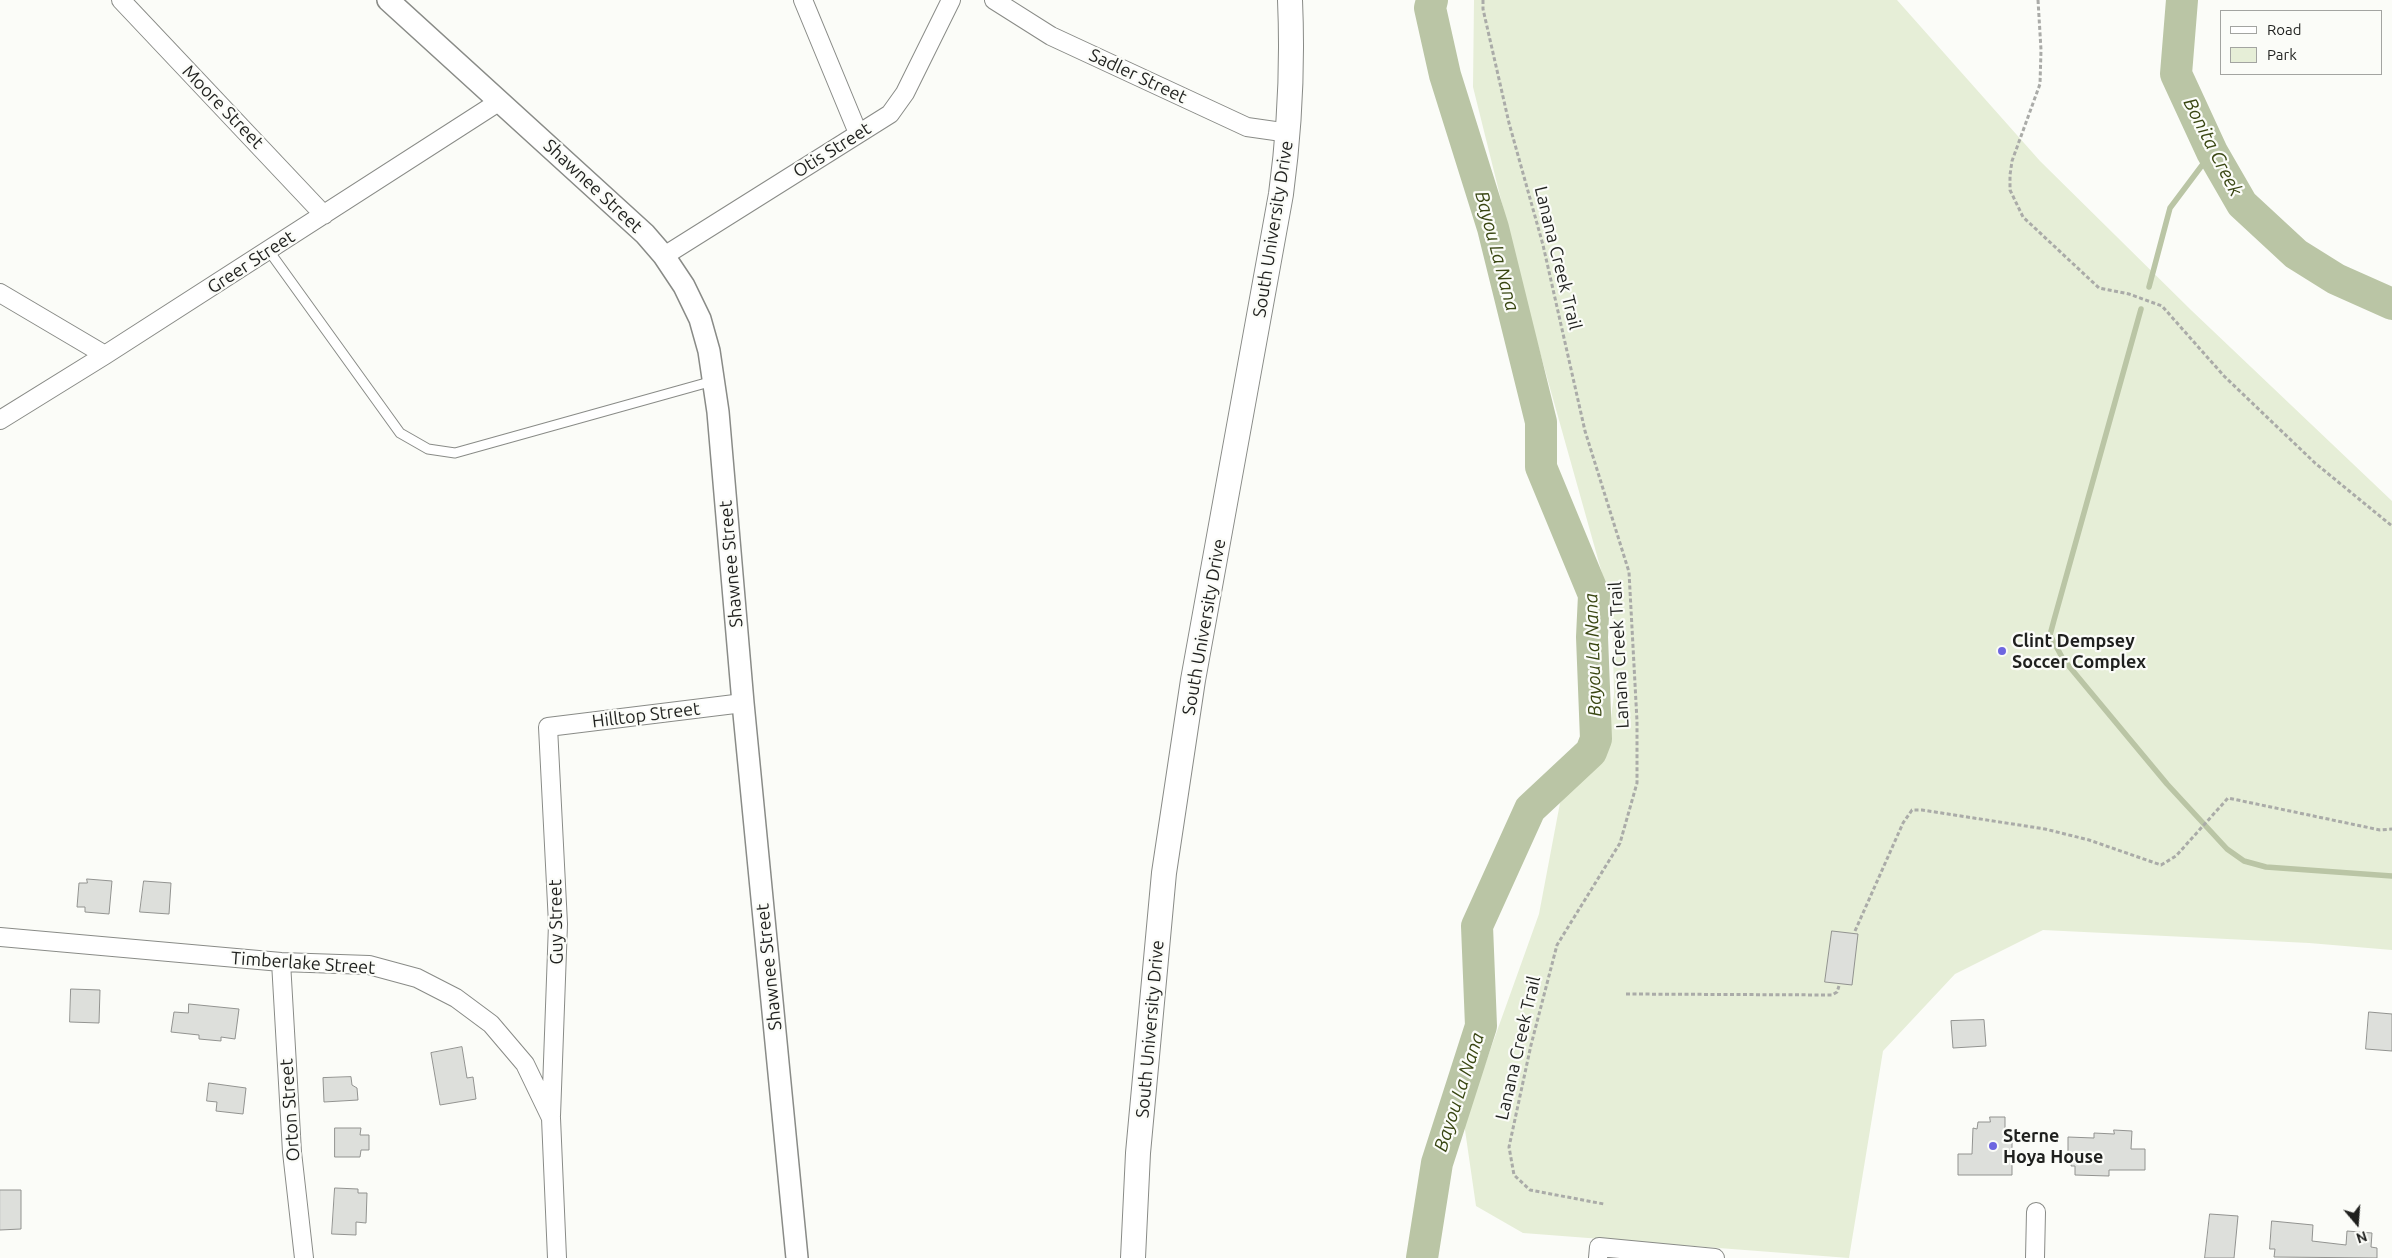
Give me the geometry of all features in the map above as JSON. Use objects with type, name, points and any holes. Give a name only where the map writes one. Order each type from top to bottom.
[{"type":"main road","name":"South University Drive","points":[[1133,1258],[1138,1153],[1164,874],[1193,680],[1281,194],[1289,133],[1292,62],[1290,0]]},
{"type":"street","name":"Moore Street","points":[[120,0],[324,215]]},
{"type":"street","name":"Shawnee Street","points":[[388,0],[645,234],[664,256],[684,286],[700,319],[709,351],[718,412],[743,703],[797,1258]]},
{"type":"street","points":[[803,0],[858,134]]},
{"type":"street","name":"Otis Street","points":[[664,256],[890,114],[905,93],[951,0]]},
{"type":"street","name":"Sadler Street","points":[[994,0],[1051,36],[1247,127],[1289,133]]},
{"type":"street","name":"Greer Street","points":[[0,420],[269,251],[500,101]]},
{"type":"street","points":[[0,292],[105,355]]},
{"type":"street","name":"Hilltop Street","points":[[548,726],[743,703]]},
{"type":"street","name":"Guy Street","points":[[548,726],[558,924],[550,1118]]},
{"type":"street","name":"Timberlake Street","points":[[0,937],[281,962],[369,965],[417,978],[456,998],[491,1024],[525,1064],[550,1118],[557,1258]]},
{"type":"street","name":"Orton Street","points":[[281,962],[292,1152],[304,1258]]},
{"type":"street","points":[[2035,1258],[2036,1212]]},
{"type":"street","points":[[1599,1253],[1715,1258]]},
{"type":"lane","points":[[269,251],[400,433],[428,450],[455,453],[713,381]]},
{"type":"path","name":"Lanana Creek Trail","points":[[1483,0],[1483,9],[1509,123],[1543,245],[1585,431],[1629,572],[1637,721],[1637,782],[1620,843],[1557,945],[1531,1045],[1509,1147],[1514,1175],[1530,1190],[1604,1204]]},
{"type":"path","points":[[2038,0],[2041,50],[2040,84],[2012,161],[2010,175],[2010,190],[2023,217],[2099,288],[2129,294],[2162,306],[2224,376],[2252,403],[2315,463],[2392,526]]},
{"type":"path","points":[[1855,932],[1903,823],[1912,810],[2045,829],[2089,840],[2161,865],[2176,856],[2228,798],[2380,830],[2392,829]]},
{"type":"path","points":[[1626,994],[1832,995],[1837,992],[1839,986]]},
{"type":"green space","name":"Clint Dempsey Soccer Complex","points":[[1474,0],[1897,0],[2040,161],[2191,310],[2392,501],[2392,950],[2309,943],[2043,930],[1955,974],[1883,1051],[1849,1258],[1523,1233],[1476,1206],[1464,1123],[1539,914],[1560,803],[1607,751],[1614,694],[1612,609],[1532,324],[1473,87]]},
{"type":"building","points":[[87,879],[112,881],[109,914],[85,912],[85,907],[77,907],[79,883],[87,883]]},
{"type":"building","points":[[144,881],[171,883],[169,914],[140,912]]},
{"type":"building","points":[[1832,931],[1858,934],[1852,985],[1825,982]]},
{"type":"building","points":[[71,989],[100,990],[99,1023],[70,1022]]},
{"type":"building","points":[[189,1004],[239,1009],[235,1039],[221,1037],[221,1041],[199,1039],[199,1035],[171,1032],[174,1012],[188,1013]]},
{"type":"building","points":[[2369,1012],[2392,1014],[2392,1051],[2366,1049]]},
{"type":"building","points":[[1984,1020],[1986,1046],[1953,1048],[1951,1021]]},
{"type":"building","points":[[462,1047],[467,1078],[473,1077],[476,1099],[440,1105],[431,1053]]},
{"type":"building","points":[[351,1077],[352,1085],[357,1088],[358,1100],[324,1102],[323,1078]]},
{"type":"building","points":[[209,1083],[246,1088],[243,1114],[216,1111],[217,1102],[207,1101]]},
{"type":"building","name":"Sterne Hoya House","points":[[1990,1117],[2005,1117],[2005,1131],[2012,1131],[2012,1175],[1958,1175],[1958,1154],[1972,1154],[1973,1128],[1977,1129],[1978,1122],[1990,1122]]},
{"type":"building","points":[[335,1128],[361,1128],[360,1135],[369,1135],[369,1150],[361,1150],[360,1157],[335,1157]]},
{"type":"building","points":[[2114,1130],[2132,1131],[2131,1149],[2145,1149],[2145,1170],[2109,1170],[2109,1176],[2075,1175],[2075,1166],[2071,1166],[2072,1155],[2068,1155],[2068,1137],[2094,1138],[2094,1133],[2114,1134]]},
{"type":"building","points":[[335,1188],[358,1189],[358,1193],[367,1193],[366,1223],[356,1222],[356,1235],[332,1234]]},
{"type":"building","points":[[0,1190],[21,1190],[21,1229],[0,1230]]},
{"type":"building","points":[[2210,1214],[2238,1216],[2234,1258],[2205,1258]]},
{"type":"building","points":[[2272,1221],[2313,1225],[2312,1241],[2346,1245],[2347,1231],[2372,1233],[2371,1247],[2377,1248],[2377,1258],[2274,1257],[2275,1249],[2270,1249]]},
{"type":"waterway","name":"Bayou La Nana","points":[[1422,1258],[1437,1163],[1481,1026],[1477,926],[1530,809],[1591,752],[1596,739],[1592,637],[1594,595],[1541,467],[1541,422],[1493,228],[1445,75],[1430,8],[1432,0]]},
{"type":"waterway","name":"Bonita Creek","points":[[2182,0],[2176,74],[2212,152],[2242,204],[2296,254],[2336,279],[2392,304]]},
{"type":"waterway","points":[[2149,287],[2170,208],[2212,152]]},
{"type":"waterway","points":[[2141,309],[2050,635],[2063,659],[2167,784],[2227,849],[2244,861],[2266,867],[2392,876]]},
{"type":"place","name":"Clint Dempsey Soccer Complex","points":[[2002,651]]},
{"type":"place","name":"Sterne Hoya House","points":[[1993,1146]]}]
